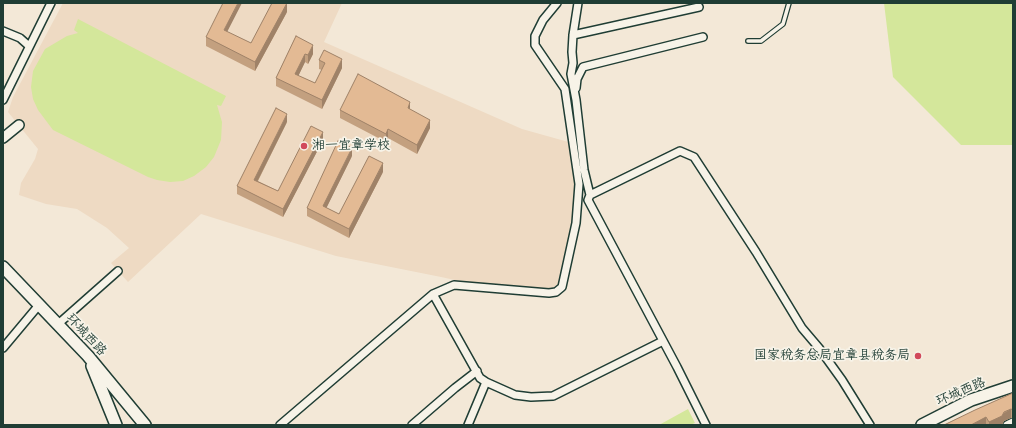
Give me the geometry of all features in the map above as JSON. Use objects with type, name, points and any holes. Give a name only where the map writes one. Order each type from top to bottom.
[{"type":"main road","name":"环城西路","points":[[3,267],[88,356],[145,425]]},
{"type":"main road","points":[[88,356],[116,425]]},
{"type":"main road","name":"环城西路","points":[[922,425],[971,400],[1013,386]]},
{"type":"street","points":[[3,100],[51,3]]},
{"type":"street","points":[[280,425],[433,294],[454,285],[549,293],[556,292],[562,287],[576,223],[580,184],[565,89],[535,45],[535,36],[542,20],[557,3]]},
{"type":"street","points":[[578,3],[573,35],[573,63],[571,74],[575,93],[584,170],[590,195],[588,200],[706,425]]},
{"type":"street","points":[[573,35],[699,7]]},
{"type":"street","points":[[3,31],[20,38],[29,46]]},
{"type":"street","points":[[575,93],[577,79],[583,67],[703,37]]},
{"type":"street","points":[[3,138],[19,125]]},
{"type":"street","points":[[590,195],[680,151],[694,157],[756,252],[802,328],[819,348],[842,380],[870,425]]},
{"type":"street","points":[[58,325],[118,271]]},
{"type":"street","points":[[433,294],[480,378],[515,395],[531,397],[553,396],[663,341]]},
{"type":"street","points":[[3,348],[39,305]]},
{"type":"street","points":[[412,425],[455,388],[477,372]]},
{"type":"street","points":[[468,425],[486,382]]},
{"type":"street","points":[[1007,425],[1013,422]]},
{"type":"lane","points":[[748,40],[761,41],[783,24],[789,3]]},
{"type":"shaded area","name":"湘一宜章学校","points":[[63,3],[342,3],[324,42],[522,129],[572,143],[578,182],[575,216],[559,286],[551,291],[464,282],[336,256],[201,214],[128,282],[111,263],[129,248],[107,228],[77,209],[46,204],[19,195],[21,183],[35,159],[38,149],[8,112],[13,97]]},
{"type":"green space","points":[[884,3],[1013,3],[1013,145],[961,145],[893,77]]},
{"type":"green space","points":[[78,19],[226,96],[221,106],[217,105],[222,122],[221,140],[214,157],[206,167],[194,176],[183,181],[170,182],[157,180],[53,130],[38,110],[33,99],[31,87],[33,71],[45,49],[67,36],[78,33],[74,30]]},
{"type":"green space","points":[[688,409],[695,423],[690,425],[659,425]]},
{"type":"building","points":[[223,3],[238,3],[224,30],[251,43],[272,3],[287,3],[255,62],[206,37]]},
{"type":"building","points":[[296,36],[313,45],[308,55],[305,54],[295,74],[315,83],[325,63],[319,60],[324,50],[342,59],[322,100],[276,78]]},
{"type":"building","points":[[358,74],[410,102],[408,108],[430,120],[417,145],[388,129],[386,134],[340,110]]},
{"type":"building","points":[[276,108],[287,114],[254,180],[278,191],[311,126],[323,132],[283,209],[237,186]]},
{"type":"building","points":[[338,141],[352,148],[323,206],[339,214],[369,156],[383,163],[349,229],[307,208]]},
{"type":"building","points":[[1013,393],[1013,410],[1011,409],[1004,412],[1002,416],[989,422],[986,417],[971,425],[944,425],[975,410]]},
{"type":"place","name":"湘一宜章学校","points":[[304,146]]},
{"type":"place","name":"国家税务总局宜章县税务局","points":[[918,356]]}]
